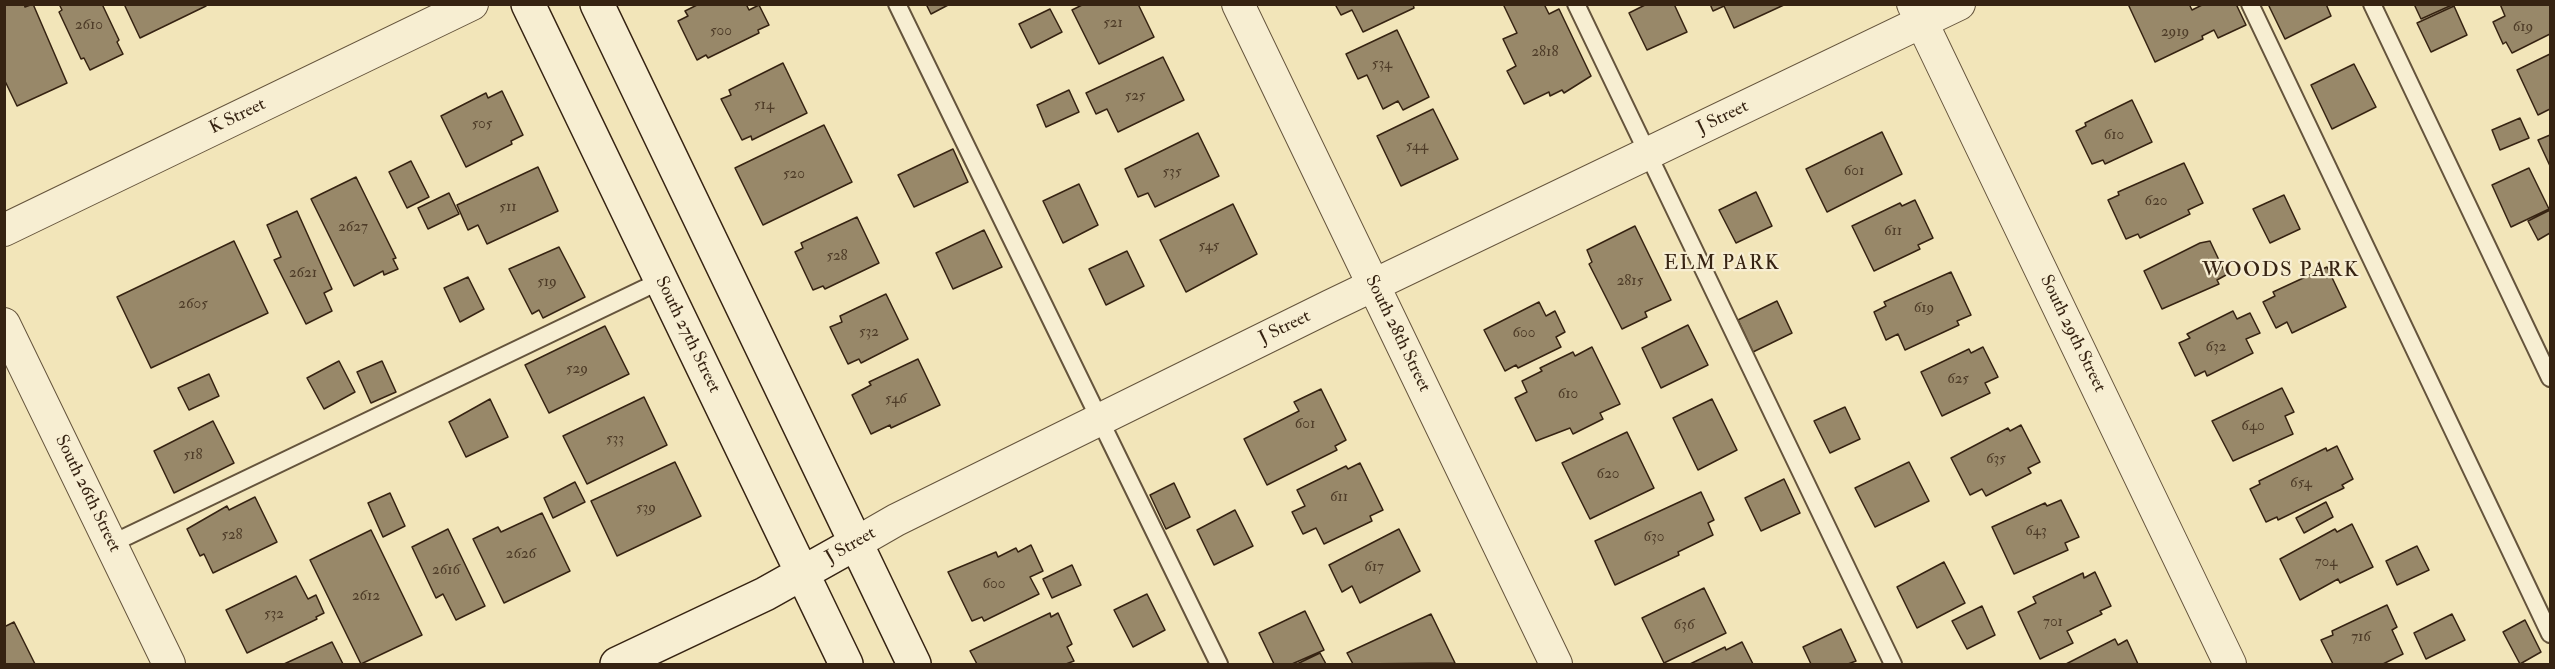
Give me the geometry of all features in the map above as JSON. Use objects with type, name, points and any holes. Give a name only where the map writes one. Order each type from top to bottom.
[{"type":"main road","name":"South 27th Street","points":[[528,4],[846,664]]},
{"type":"main road","points":[[597,4],[914,664]]},
{"type":"main road","name":"J Street","points":[[617,664],[802,574],[856,543]]},
{"type":"street","name":"K Street","points":[[4,230],[472,4]]},
{"type":"street","name":"South 28th Street","points":[[1238,4],[1556,664]]},
{"type":"street","name":"J Street","points":[[856,543],[896,520],[1100,419],[1648,154],[1917,13],[1959,4]]},
{"type":"street","name":"South 29th Street","points":[[1917,13],[2230,664]]},
{"type":"street","name":"South 26th Street","points":[[4,324],[169,664]]},
{"type":"lane","points":[[897,4],[1219,664]]},
{"type":"lane","points":[[1576,4],[1893,664]]},
{"type":"lane","points":[[2250,4],[2550,634]]},
{"type":"lane","points":[[2372,4],[2550,378]]},
{"type":"lane","points":[[111,544],[660,280]]},
{"type":"building","points":[[4,4],[24,4],[25,7],[33,4],[67,83],[17,106],[4,79]]},
{"type":"building","points":[[59,4],[102,4],[123,54],[90,70],[84,58],[81,59],[59,12],[62,10]]},
{"type":"building","points":[[124,4],[205,4],[206,6],[140,38]]},
{"type":"building","points":[[699,4],[746,4],[749,10],[759,5],[769,25],[758,30],[759,33],[708,58],[706,55],[697,60],[678,21],[688,16],[685,11]]},
{"type":"building","points":[[926,4],[950,4],[931,14]]},
{"type":"building","points":[[1084,4],[1138,4],[1154,37],[1099,64],[1072,10]]},
{"type":"building","points":[[1338,4],[1413,4],[1414,8],[1363,32],[1352,10],[1341,15],[1336,6]]},
{"type":"building","points":[[1503,4],[1544,4],[1549,14],[1559,9],[1591,76],[1564,93],[1562,90],[1550,96],[1549,92],[1524,104],[1507,71],[1516,66],[1503,39],[1517,33]]},
{"type":"building","points":[[1647,4],[1674,4],[1687,32],[1647,50],[1629,13]]},
{"type":"building","points":[[1710,4],[1786,4],[1734,28],[1724,6],[1713,11]]},
{"type":"building","points":[[2128,4],[2189,4],[2192,10],[2204,4],[2236,4],[2246,25],[2218,38],[2214,30],[2202,36],[2203,39],[2155,62]]},
{"type":"building","points":[[2268,4],[2326,4],[2331,16],[2285,39]]},
{"type":"building","points":[[2414,4],[2452,4],[2452,5],[2421,19]]},
{"type":"building","points":[[2500,4],[2550,4],[2550,34],[2512,53],[2506,42],[2503,44],[2493,22],[2505,16]]},
{"type":"building","points":[[2454,6],[2467,35],[2431,52],[2417,23]]},
{"type":"building","points":[[1050,9],[1062,32],[1031,48],[1019,24]]},
{"type":"building","points":[[1397,30],[1429,97],[1403,110],[1398,101],[1383,109],[1367,75],[1358,79],[1346,54]]},
{"type":"building","points":[[2550,54],[2550,109],[2538,115],[2517,70]]},
{"type":"building","points":[[1163,57],[1184,100],[1118,132],[1107,109],[1096,114],[1086,93]]},
{"type":"building","points":[[783,63],[807,113],[752,140],[751,136],[742,140],[721,99],[731,95],[729,90]]},
{"type":"building","points":[[2354,64],[2376,107],[2332,129],[2311,85]]},
{"type":"building","points":[[1069,90],[1079,112],[1046,127],[1037,105]]},
{"type":"building","points":[[502,91],[523,135],[511,141],[512,144],[466,167],[441,116],[486,93],[488,98]]},
{"type":"building","points":[[2132,100],[2152,142],[2105,164],[2103,160],[2092,164],[2076,131],[2086,126],[2085,123]]},
{"type":"building","points":[[1433,109],[1458,159],[1401,186],[1377,136]]},
{"type":"building","points":[[2520,118],[2529,138],[2500,150],[2492,130]]},
{"type":"building","points":[[824,125],[852,182],[763,225],[735,168]]},
{"type":"building","points":[[1882,132],[1902,174],[1827,212],[1806,169]]},
{"type":"building","points":[[1198,133],[1219,176],[1155,207],[1148,193],[1138,197],[1125,169]]},
{"type":"building","points":[[2550,135],[2550,166],[2538,140]]},
{"type":"building","points":[[953,149],[968,182],[914,207],[898,175]]},
{"type":"building","points":[[411,161],[429,197],[407,208],[389,172]]},
{"type":"building","points":[[2184,163],[2203,203],[2188,210],[2190,214],[2140,238],[2138,234],[2126,239],[2108,200],[2119,195],[2118,192]]},
{"type":"building","points":[[538,167],[558,211],[487,244],[478,225],[468,230],[457,205]]},
{"type":"building","points":[[2529,168],[2549,209],[2511,227],[2492,185]]},
{"type":"building","points":[[356,177],[396,258],[393,259],[398,269],[384,275],[383,271],[354,286],[311,199]]},
{"type":"building","points":[[1079,184],[1098,225],[1063,243],[1043,201]]},
{"type":"building","points":[[1756,192],[1772,226],[1736,243],[1719,210]]},
{"type":"building","points":[[449,193],[459,214],[428,229],[418,208]]},
{"type":"building","points":[[2284,195],[2300,229],[2270,243],[2253,209]]},
{"type":"building","points":[[1915,200],[1933,238],[1918,245],[1920,249],[1874,271],[1852,226],[1900,203],[1902,206]]},
{"type":"building","points":[[1233,204],[1257,254],[1186,292],[1160,240]]},
{"type":"building","points":[[2550,210],[2550,233],[2538,240],[2528,221]]},
{"type":"building","points":[[297,211],[332,289],[324,293],[332,311],[306,324],[274,260],[281,257],[267,225]]},
{"type":"building","points":[[857,217],[879,263],[825,289],[823,286],[813,290],[795,252],[803,248],[801,243]]},
{"type":"building","points":[[1635,226],[1671,300],[1645,312],[1647,317],[1622,329],[1589,264],[1592,262],[1587,250]]},
{"type":"building","points":[[984,230],[1002,267],[953,289],[936,253]]},
{"type":"building","points":[[234,241],[268,313],[151,368],[117,297]]},
{"type":"building","points":[[2210,241],[2226,275],[2217,280],[2219,284],[2162,309],[2144,271],[2200,243]]},
{"type":"building","points":[[559,247],[585,297],[543,318],[539,310],[532,314],[509,269]]},
{"type":"building","points":[[1127,251],[1144,286],[1106,305],[1089,269]]},
{"type":"building","points":[[2327,267],[2346,307],[2292,333],[2287,322],[2276,328],[2263,302],[2275,296],[2273,292]]},
{"type":"building","points":[[1951,272],[1971,315],[1957,321],[1959,325],[1905,350],[1898,334],[1886,340],[1874,312],[1886,306],[1884,302]]},
{"type":"building","points":[[468,277],[484,309],[460,322],[444,288]]},
{"type":"building","points":[[886,294],[908,339],[861,363],[859,359],[848,364],[830,327],[842,322],[840,316]]},
{"type":"building","points":[[1777,301],[1792,333],[1753,352],[1738,320]]},
{"type":"building","points":[[1539,302],[1546,316],[1555,311],[1565,332],[1556,337],[1561,347],[1518,368],[1516,365],[1505,371],[1484,330]]},
{"type":"building","points":[[2233,311],[2237,319],[2250,313],[2260,333],[2246,339],[2253,353],[2207,376],[2205,371],[2195,376],[2179,343],[2190,338],[2187,334]]},
{"type":"building","points":[[1688,325],[1708,365],[1661,388],[1642,348]]},
{"type":"building","points":[[605,326],[629,374],[549,413],[525,365]]},
{"type":"building","points":[[1592,347],[1620,404],[1600,413],[1603,419],[1573,434],[1570,428],[1536,441],[1515,398],[1527,392],[1522,381],[1542,371],[1540,368],[1573,352],[1575,356]]},
{"type":"building","points":[[1983,347],[1998,377],[1985,383],[1990,393],[1942,416],[1921,372],[1969,349],[1971,353]]},
{"type":"building","points":[[918,359],[940,405],[891,428],[890,425],[871,434],[852,395],[871,385],[869,382]]},
{"type":"building","points":[[339,361],[355,392],[324,409],[307,378]]},
{"type":"building","points":[[382,361],[396,392],[371,403],[357,372]]},
{"type":"building","points":[[209,374],[219,396],[189,410],[178,388]]},
{"type":"building","points":[[2282,388],[2294,412],[2285,416],[2293,434],[2233,461],[2212,421]]},
{"type":"building","points":[[1321,389],[1346,440],[1335,446],[1337,450],[1267,485],[1244,439],[1299,411],[1294,402]]},
{"type":"building","points":[[644,397],[667,445],[587,484],[563,436]]},
{"type":"building","points":[[490,399],[508,437],[466,457],[449,422]]},
{"type":"building","points":[[1712,399],[1737,450],[1698,470],[1673,418]]},
{"type":"building","points":[[1845,407],[1860,439],[1830,453],[1814,421]]},
{"type":"building","points":[[213,421],[234,463],[174,493],[154,451]]},
{"type":"building","points":[[2021,425],[2040,462],[2028,468],[2031,473],[1986,496],[1982,489],[1970,495],[1951,458],[2008,428],[2010,431]]},
{"type":"building","points":[[1627,432],[1654,488],[1590,519],[1562,463]]},
{"type":"building","points":[[2337,446],[2353,479],[2342,485],[2344,488],[2278,520],[2277,517],[2266,522],[2250,489],[2260,484],[2259,481],[2326,448],[2327,451]]},
{"type":"building","points":[[675,462],[701,516],[617,556],[591,501]]},
{"type":"building","points":[[1909,462],[1929,501],[1875,527],[1855,488]]},
{"type":"building","points":[[1360,463],[1383,510],[1370,516],[1372,521],[1324,544],[1316,528],[1303,534],[1292,512],[1305,506],[1297,490],[1346,466],[1348,469]]},
{"type":"building","points":[[1784,479],[1800,513],[1761,531],[1745,498]]},
{"type":"building","points":[[575,482],[585,502],[553,518],[544,498]]},
{"type":"building","points":[[1174,483],[1190,517],[1166,529],[1150,495]]},
{"type":"building","points":[[1701,492],[1714,520],[1708,523],[1713,535],[1678,552],[1679,555],[1615,585],[1595,541]]},
{"type":"building","points":[[390,493],[405,526],[383,537],[368,503]]},
{"type":"building","points":[[255,497],[277,542],[213,573],[204,554],[200,556],[187,529],[227,506],[229,510]]},
{"type":"building","points":[[2061,500],[2079,537],[2065,543],[2068,550],[2014,574],[1992,527],[2045,503],[2047,506]]},
{"type":"building","points":[[2326,502],[2333,517],[2304,533],[2296,518]]},
{"type":"building","points":[[1235,510],[1253,546],[1214,565],[1197,530]]},
{"type":"building","points":[[542,513],[570,571],[504,603],[473,539],[498,527],[501,532]]},
{"type":"building","points":[[2352,524],[2373,567],[2340,583],[2338,579],[2300,600],[2280,559],[2335,529],[2337,532]]},
{"type":"building","points":[[448,529],[485,606],[456,620],[443,594],[436,598],[412,547]]},
{"type":"building","points":[[1399,529],[1420,571],[1360,603],[1352,586],[1342,592],[1329,565]]},
{"type":"building","points":[[371,530],[422,635],[361,664],[310,560]]},
{"type":"building","points":[[1031,545],[1043,571],[1030,577],[1039,594],[984,621],[982,617],[972,621],[948,572],[996,552],[998,557],[1016,548],[1018,552]]},
{"type":"building","points":[[2417,546],[2429,570],[2397,585],[2386,561]]},
{"type":"building","points":[[1944,562],[1965,603],[1917,628],[1897,587]]},
{"type":"building","points":[[1072,565],[1081,585],[1052,598],[1043,579]]},
{"type":"building","points":[[2095,572],[2111,606],[2100,611],[2102,614],[2067,631],[2073,643],[2040,659],[2018,612],[2036,603],[2033,597],[2083,573],[2084,578]]},
{"type":"building","points":[[296,576],[308,599],[316,595],[324,613],[316,617],[317,619],[247,653],[226,610]]},
{"type":"building","points":[[1704,588],[1726,633],[1664,663],[1642,618]]},
{"type":"building","points":[[1147,594],[1165,630],[1133,647],[1114,610]]},
{"type":"building","points":[[2387,605],[2397,627],[2392,630],[2403,654],[2383,664],[2333,664],[2321,640],[2333,635],[2332,631]]},
{"type":"building","points":[[1982,606],[1995,635],[1967,649],[1952,621]]},
{"type":"building","points":[[1305,611],[1324,650],[1292,664],[1274,664],[1259,633]]},
{"type":"building","points":[[1050,613],[1051,617],[1058,613],[1072,644],[1067,647],[1074,661],[1066,664],[977,664],[970,651]]},
{"type":"building","points":[[1431,614],[1455,663],[1353,664],[1347,653]]},
{"type":"building","points":[[2452,614],[2465,640],[2426,659],[2414,633]]},
{"type":"building","points":[[2525,620],[2541,652],[2520,664],[2503,632]]},
{"type":"building","points":[[14,622],[35,664],[4,664],[4,627]]},
{"type":"building","points":[[1841,629],[1856,661],[1848,664],[1811,664],[1803,647]]},
{"type":"building","points":[[2115,639],[2118,645],[2127,640],[2138,664],[2066,664]]},
{"type":"building","points":[[332,642],[343,664],[284,664]]},
{"type":"building","points":[[1742,642],[1753,664],[1690,664],[1725,647],[1726,650]]},
{"type":"building","points":[[1320,653],[1326,664],[1297,664]]},
{"type":"district","name":"ELM PARK","points":[[1722,265]]},
{"type":"district","name":"WOODS PARK","points":[[2281,271]]}]
